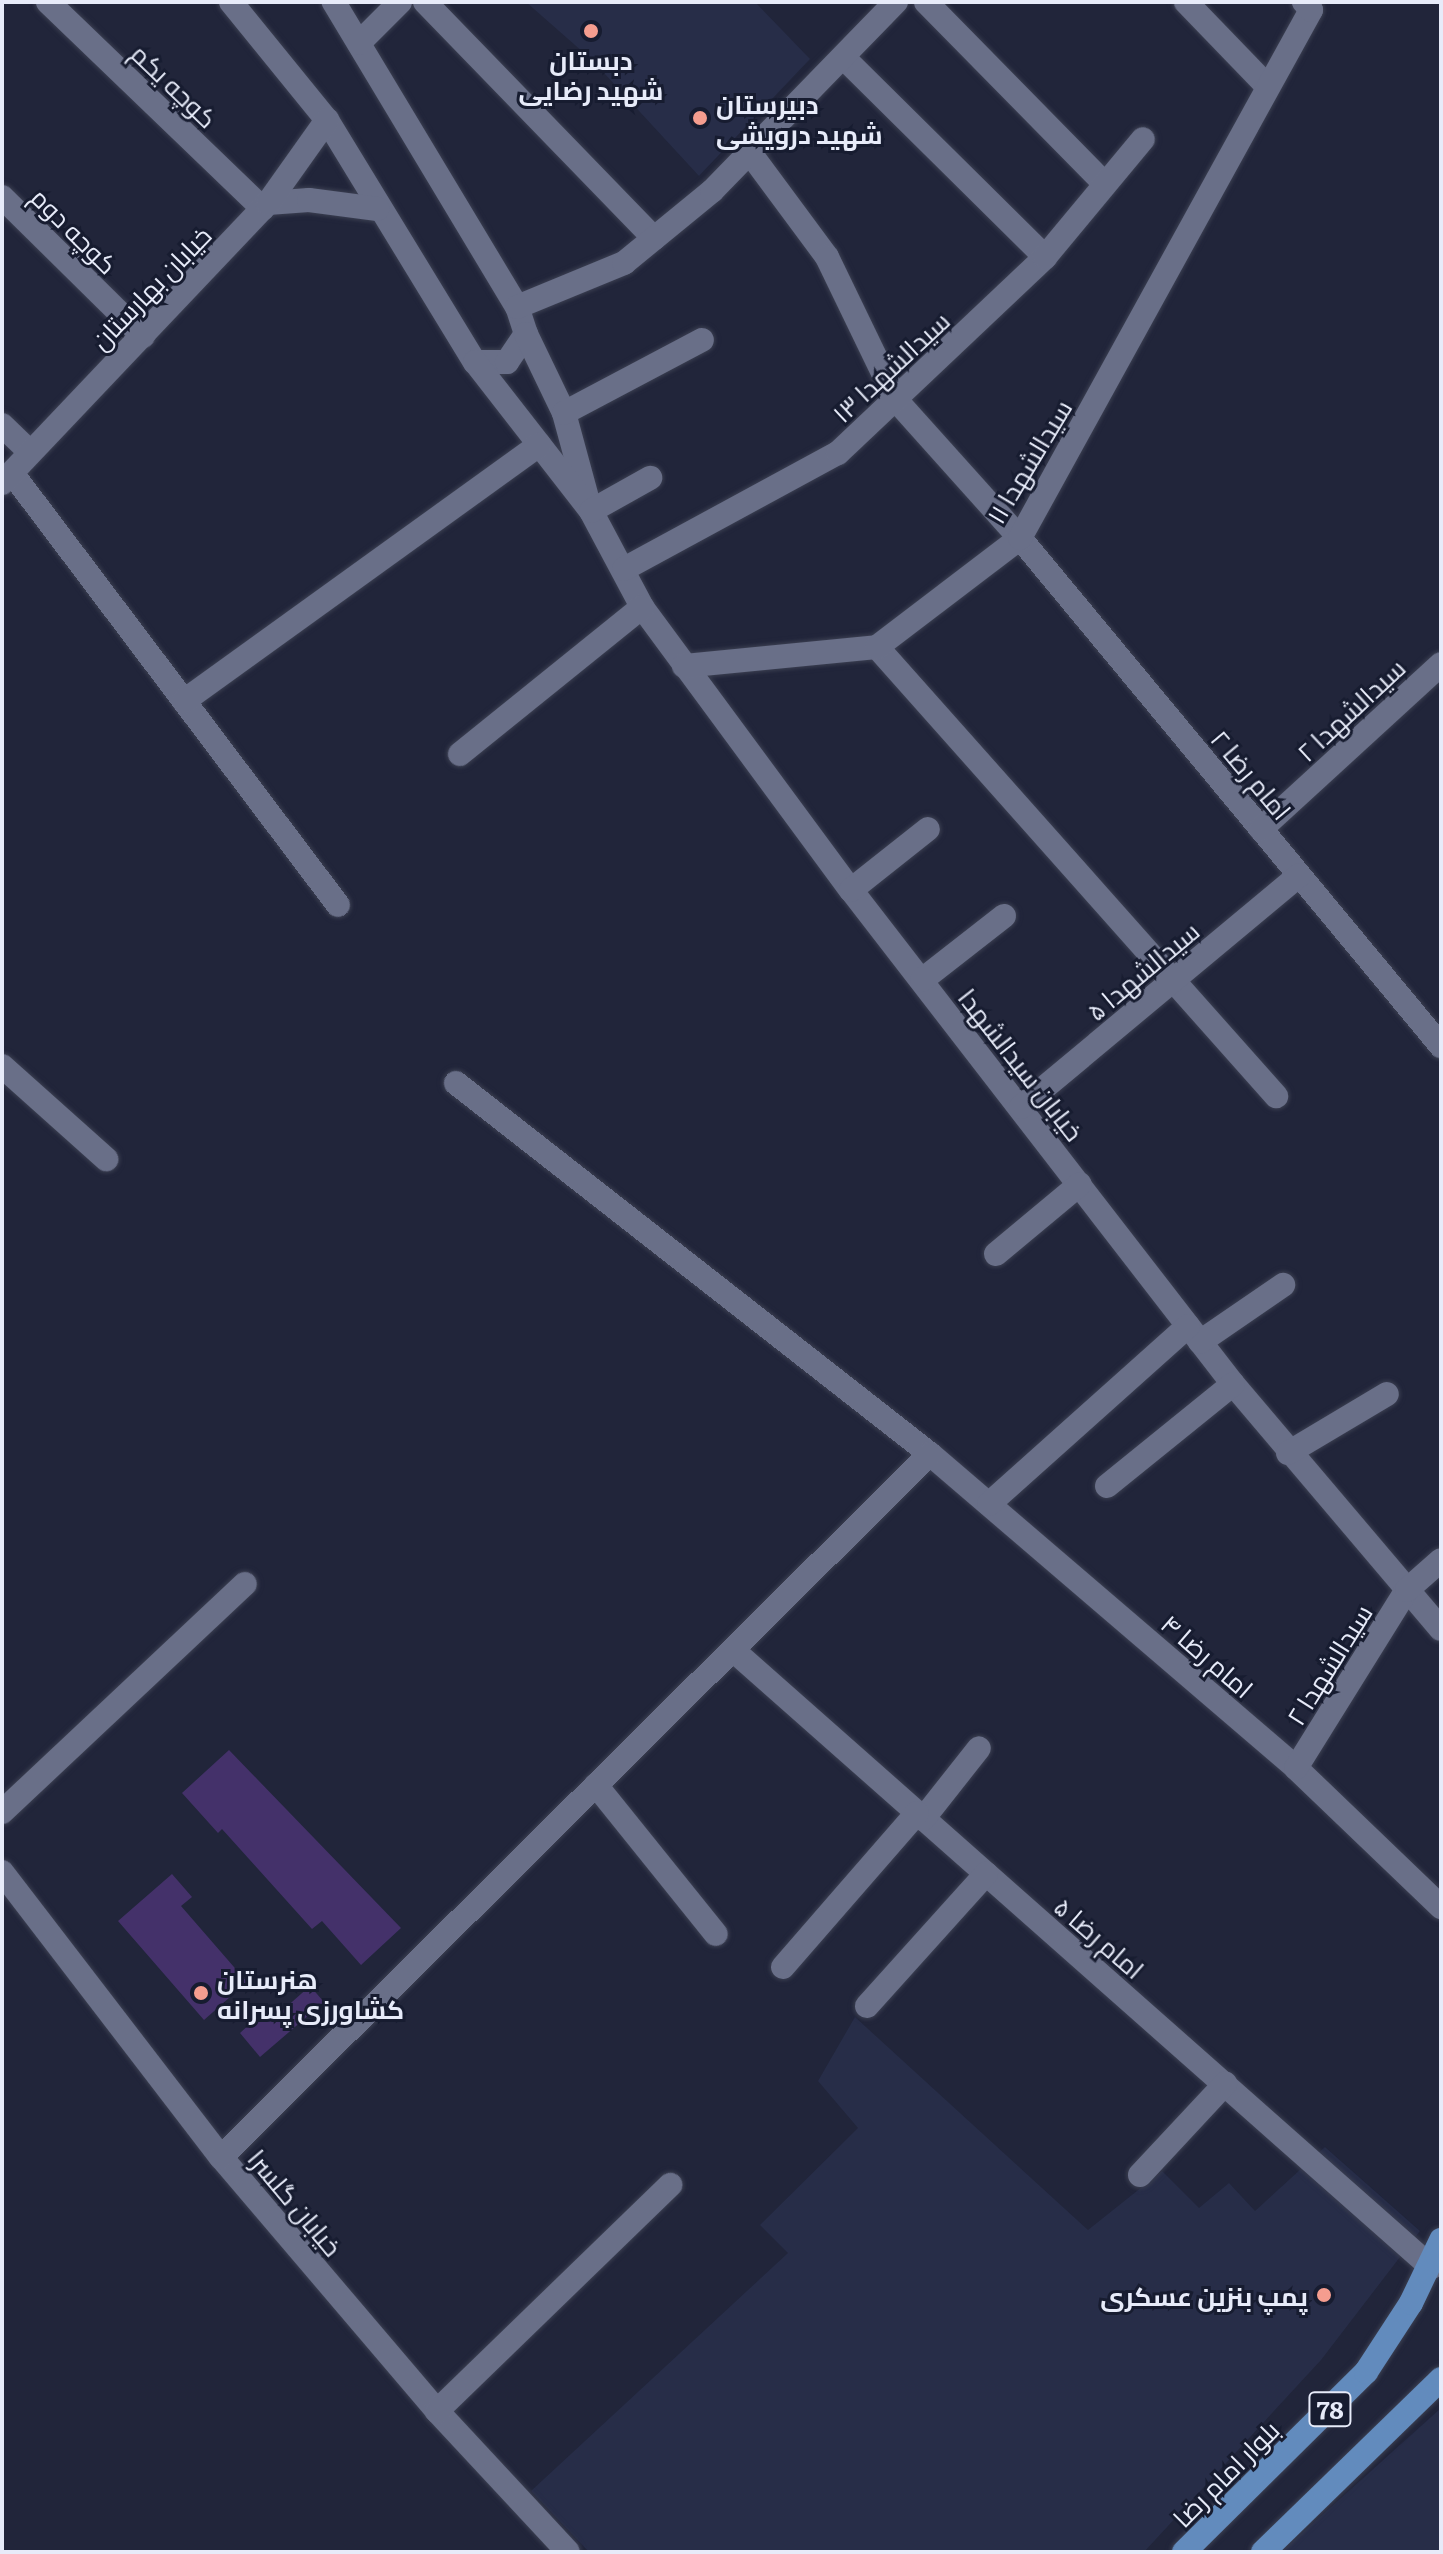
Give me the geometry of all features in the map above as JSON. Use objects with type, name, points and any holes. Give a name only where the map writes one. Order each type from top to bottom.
[{"type":"main road","name":"بلوار امام رضا","points":[[1184,2552],[1366,2372],[1431,2267],[1441,2240]]},
{"type":"main road","name":"78","points":[[1263,2552],[1439,2386]]},
{"type":"street","name":"کوچه یکم","points":[[48,2],[266,206]]},
{"type":"street","points":[[231,2],[327,120],[377,209],[475,362],[591,511]]},
{"type":"street","points":[[334,2],[517,307],[526,334],[564,413],[591,511]]},
{"type":"street","points":[[359,43],[400,2]]},
{"type":"street","points":[[425,2],[654,238]]},
{"type":"street","points":[[926,2],[1105,184]]},
{"type":"street","points":[[1186,2],[1267,86]]},
{"type":"street","name":"سیدالشهدا ۱۱","points":[[877,647],[1020,538],[1311,10],[1304,2]]},
{"type":"street","points":[[517,307],[624,263],[750,153],[843,57],[887,5]]},
{"type":"street","points":[[843,57],[1045,257]]},
{"type":"street","name":"خیابان بهارستان","points":[[7,478],[266,206],[327,120]]},
{"type":"street","name":"سیدالشهدا ۱۳","points":[[624,569],[838,453],[1045,257],[1143,139]]},
{"type":"street","name":"امام رضا ۲","points":[[750,153],[827,257],[896,400],[1020,538],[1441,1046]]},
{"type":"street","name":"کوچه دوم","points":[[2,197],[143,336]]},
{"type":"street","points":[[266,206],[309,200],[377,209]]},
{"type":"street","points":[[475,362],[507,362],[526,334]]},
{"type":"street","points":[[564,413],[702,340]]},
{"type":"street","points":[[2,425],[30,452]]},
{"type":"street","points":[[184,701],[539,445]]},
{"type":"street","points":[[7,478],[184,701],[338,905]]},
{"type":"street","points":[[591,511],[650,478]]},
{"type":"street","name":"خیابان سیدالشهدا","points":[[591,511],[642,607],[851,890],[1288,1453],[1441,1629]]},
{"type":"street","points":[[460,754],[642,607]]},
{"type":"street","points":[[684,666],[877,647],[1171,982],[1276,1096]]},
{"type":"street","name":"سیدالشهدا ۲","points":[[1261,829],[1441,664]]},
{"type":"street","points":[[851,890],[928,829]]},
{"type":"street","name":"سیدالشهدا ۵","points":[[1021,1107],[1299,875]]},
{"type":"street","points":[[922,980],[1004,916]]},
{"type":"street","points":[[2,1066],[106,1159]]},
{"type":"street","name":"امام رضا ۴","points":[[456,1083],[930,1454],[1296,1768],[1441,1907]]},
{"type":"street","points":[[996,1254],[1080,1184]]},
{"type":"street","points":[[989,1504],[1194,1334],[1283,1285]]},
{"type":"street","points":[[1107,1486],[1233,1384]]},
{"type":"street","points":[[1288,1453],[1387,1394]]},
{"type":"street","points":[[221,2157],[930,1454]]},
{"type":"street","name":"سیدالشهدا ۲","points":[[1296,1768],[1407,1590],[1441,1560]]},
{"type":"street","points":[[2,1812],[245,1584]]},
{"type":"street","name":"امام رضا ۵","points":[[733,1650],[1431,2267]]},
{"type":"street","points":[[783,1967],[979,1748]]},
{"type":"street","points":[[596,1785],[716,1934]]},
{"type":"street","name":"خیابان گلسرا","points":[[2,1872],[221,2157],[437,2411],[568,2552]]},
{"type":"street","points":[[867,2006],[986,1874]]},
{"type":"street","points":[[1140,2175],[1225,2084]]},
{"type":"street","points":[[437,2411],[670,2185]]},
{"type":"shaded area","name":"دبیرستان شهید درویشی","points":[[526,2],[755,2],[810,59],[699,176],[592,60]]},
{"type":"shaded area","points":[[855,2017],[1088,2230],[1162,2171],[1199,2208],[1229,2183],[1255,2211],[1325,2147],[1420,2231],[1321,2360],[1144,2552],[589,2552],[531,2491],[788,2253],[760,2225],[858,2128],[818,2081]]},
{"type":"shaded area","points":[[1441,2408],[1441,2552],[1281,2552]]},
{"type":"building","points":[[229,1750],[401,1928],[361,1965],[322,1921],[312,1929],[222,1829],[218,1833],[182,1793]]},
{"type":"building","points":[[172,1874],[192,1897],[181,1906],[247,1982],[204,2020],[118,1921]]},
{"type":"building","points":[[310,1986],[324,2002],[260,2057],[240,2033],[265,2010],[275,2017]]},
{"type":"place","name":"دبستان شهید رضایی","points":[[591,31]]},
{"type":"place","name":"دبیرستان شهید درویشی","points":[[700,118]]},
{"type":"place","name":"هنرستان کشاورزی پسرانه","points":[[201,1993]]},
{"type":"place","name":"پمپ بنزین عسکری","points":[[1324,2295]]}]
